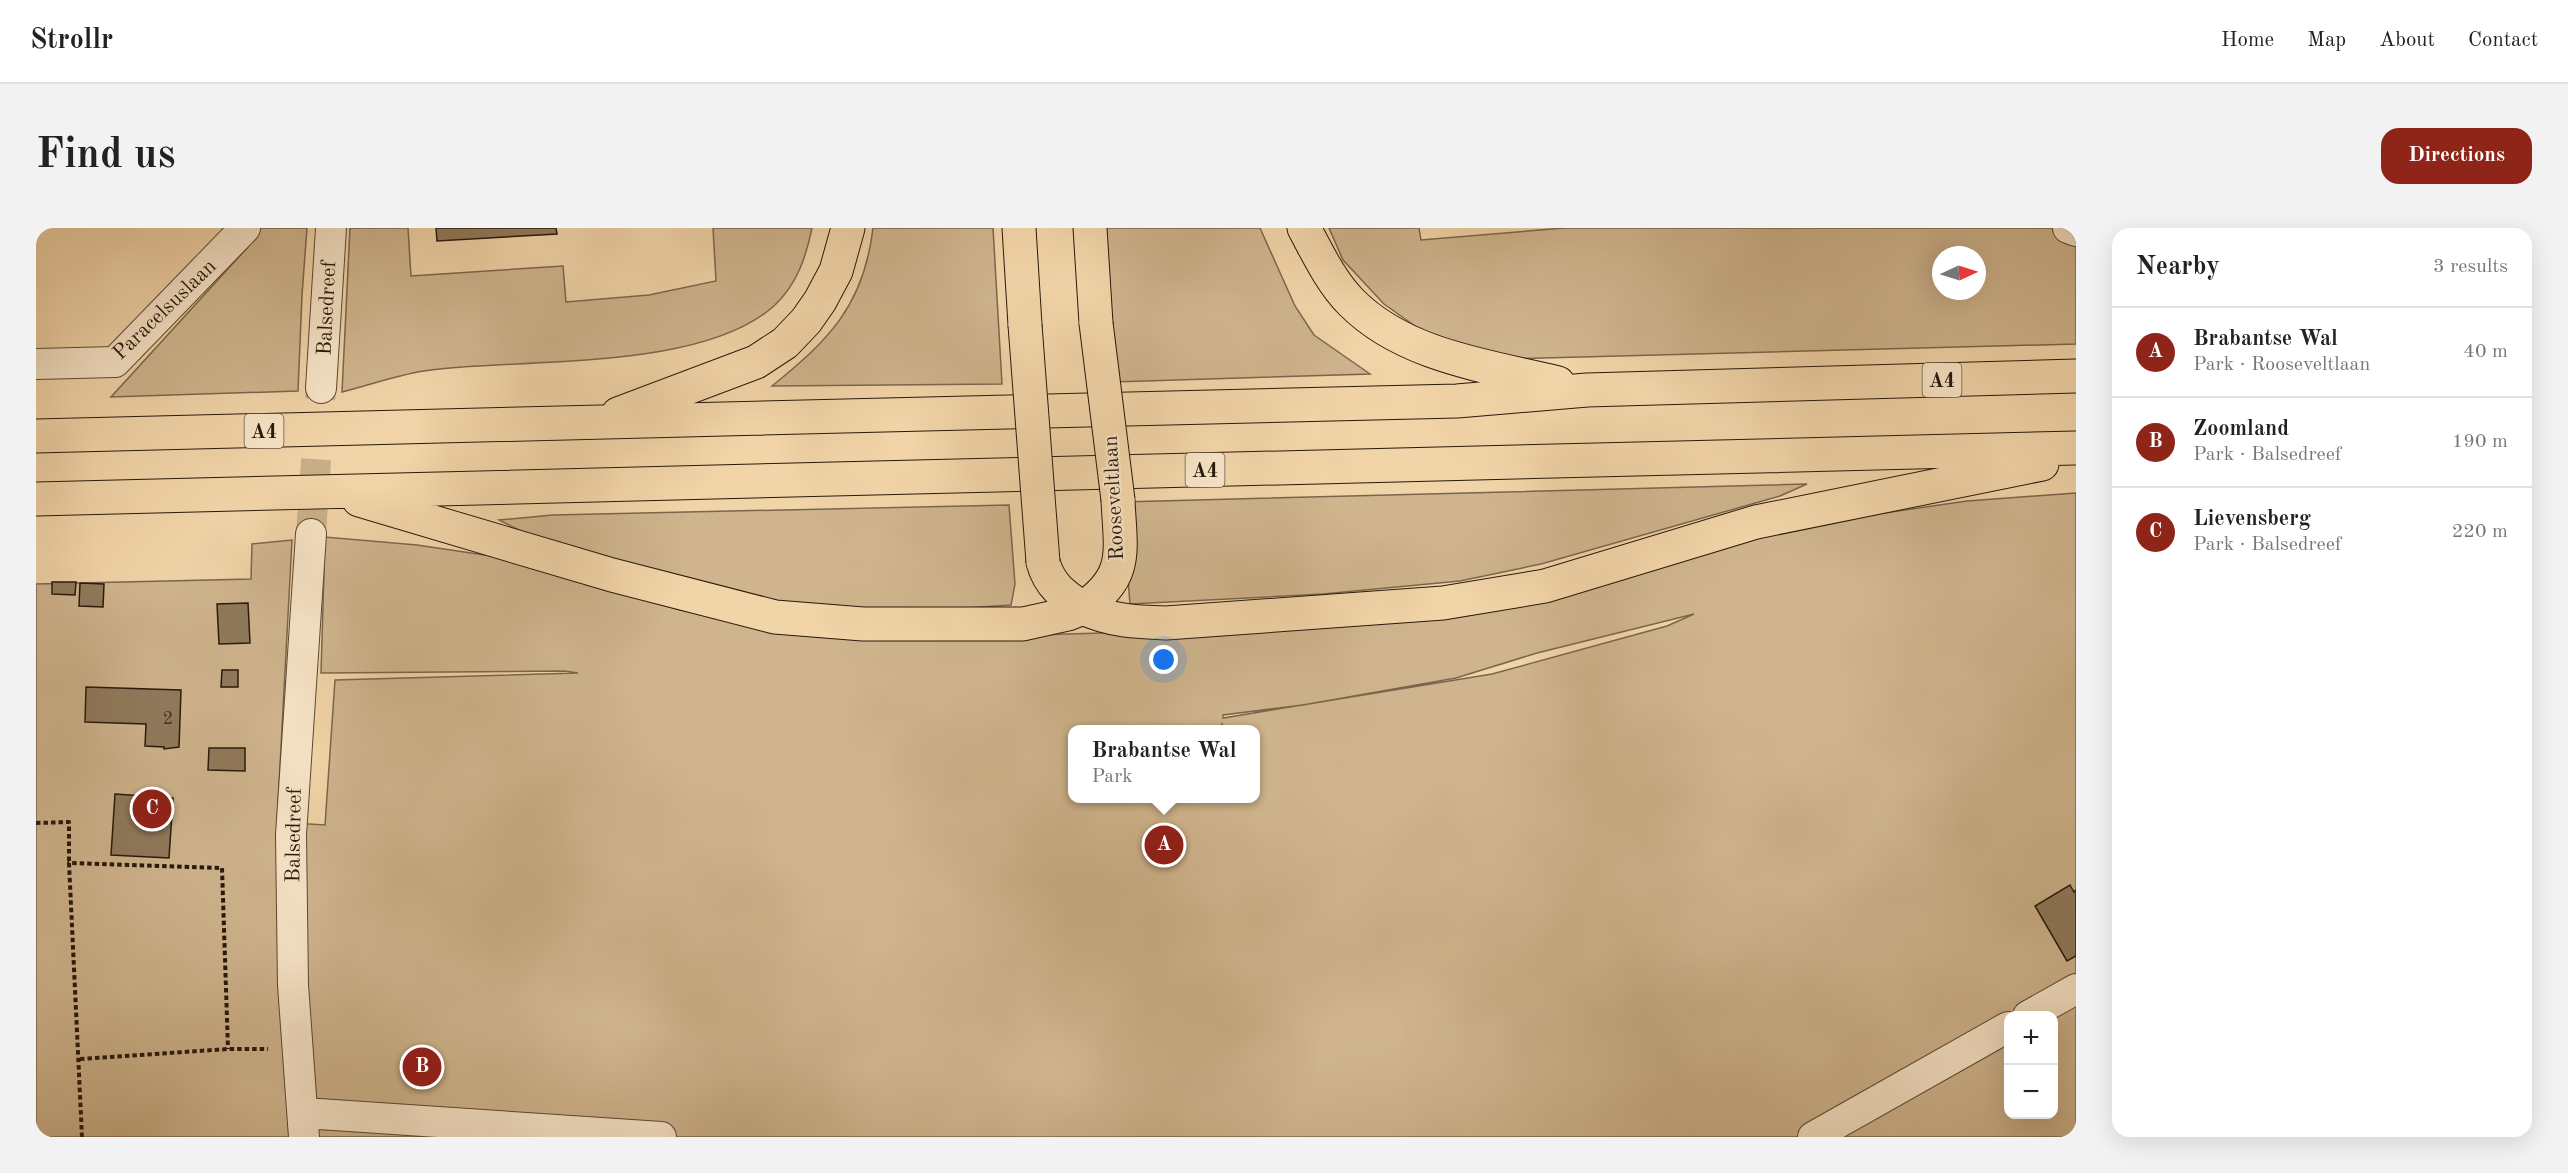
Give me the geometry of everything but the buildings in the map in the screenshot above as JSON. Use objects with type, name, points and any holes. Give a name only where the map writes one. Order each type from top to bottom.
[{"type":"main road","name":"A4","points":[[594,423],[756,362],[785,344],[820,301],[836,271],[848,228]]},
{"type":"main road","points":[[1019,228],[1043,562],[1047,576],[1063,596],[1099,615],[1132,622],[1166,623],[1443,603],[1545,586],[1756,522],[2076,457]]},
{"type":"main road","name":"Rooseveltlaan","points":[[1083,608],[1107,588],[1116,574],[1120,560],[1118,500],[1096,323],[1090,228]]},
{"type":"main road","name":"A4","points":[[1304,228],[1320,259],[1350,301],[1377,323],[1420,346],[1457,359],[1587,390]]},
{"type":"main road","name":"A4","points":[[36,436],[1457,401],[1587,390],[2076,376]]},
{"type":"main road","name":"A4","points":[[36,499],[2076,448]]},
{"type":"main road","name":"A4","points":[[335,492],[612,575],[776,617],[863,624],[1023,624],[1068,614],[1083,608]]},
{"type":"street","name":"Paracelsuslaan","points":[[36,364],[115,362],[244,228]]},
{"type":"street","name":"Balsedreef","points":[[321,388],[330,228]]},
{"type":"street","points":[[2068,228],[2076,231]]},
{"type":"street","name":"Balsedreef","points":[[304,1125],[293,985],[291,835],[311,534]]},
{"type":"street","points":[[2037,1011],[2076,989]]},
{"type":"street","points":[[1813,1137],[2004,1029]]},
{"type":"street","points":[[304,1125],[662,1137]]},
{"type":"path","points":[[36,823],[69,822],[82,1137]]},
{"type":"path","points":[[69,863],[222,868],[228,1048]]},
{"type":"path","points":[[80,1059],[228,1048],[297,1049]]},
{"type":"shaded area","points":[[260,228],[307,228],[298,391],[111,397],[247,248]]},
{"type":"shaded area","points":[[350,228],[408,228],[411,276],[563,266],[566,302],[649,295],[716,281],[713,228],[812,228],[800,270],[783,297],[743,326],[704,341],[660,351],[612,358],[470,366],[420,372],[342,392]]},
{"type":"shaded area","points":[[873,228],[993,228],[1002,384],[772,386],[811,353],[840,319],[861,279]]},
{"type":"shaded area","points":[[1101,228],[1260,228],[1295,306],[1314,335],[1370,374],[1113,382]]},
{"type":"shaded area","points":[[1329,228],[1419,228],[1421,240],[1564,228],[2051,228],[2071,242],[2076,242],[2076,344],[1503,359],[1439,343],[1384,304],[1343,260]]},
{"type":"shaded area","points":[[1807,484],[1780,496],[1541,564],[1460,581],[1323,594],[1130,604],[1122,502]]},
{"type":"shaded area","points":[[2076,493],[2076,1137],[36,1137],[36,584],[251,579],[252,544],[292,540],[277,822],[325,825],[335,680],[578,673],[564,671],[321,673],[325,537],[417,545],[498,557],[680,610],[817,632],[1001,636],[1137,632],[1281,623],[1787,527],[1967,501]],"holes":[[[1694,614],[1667,626],[1492,674],[1310,704],[1456,678],[1537,653]],[[1301,705],[1223,718],[1223,715]]]},
{"type":"shaded area","points":[[1009,505],[1015,584],[1011,605],[952,609],[821,609],[726,592],[541,541],[499,520],[553,515]]},
{"type":"tunnel","points":[[311,534],[321,388]]},
{"type":"place","name":"Lievensberg","points":[[152,809]]},
{"type":"place","name":"Brabantse Wal","points":[[1164,845]]},
{"type":"place","name":"Zoomland","points":[[422,1067]]}]
